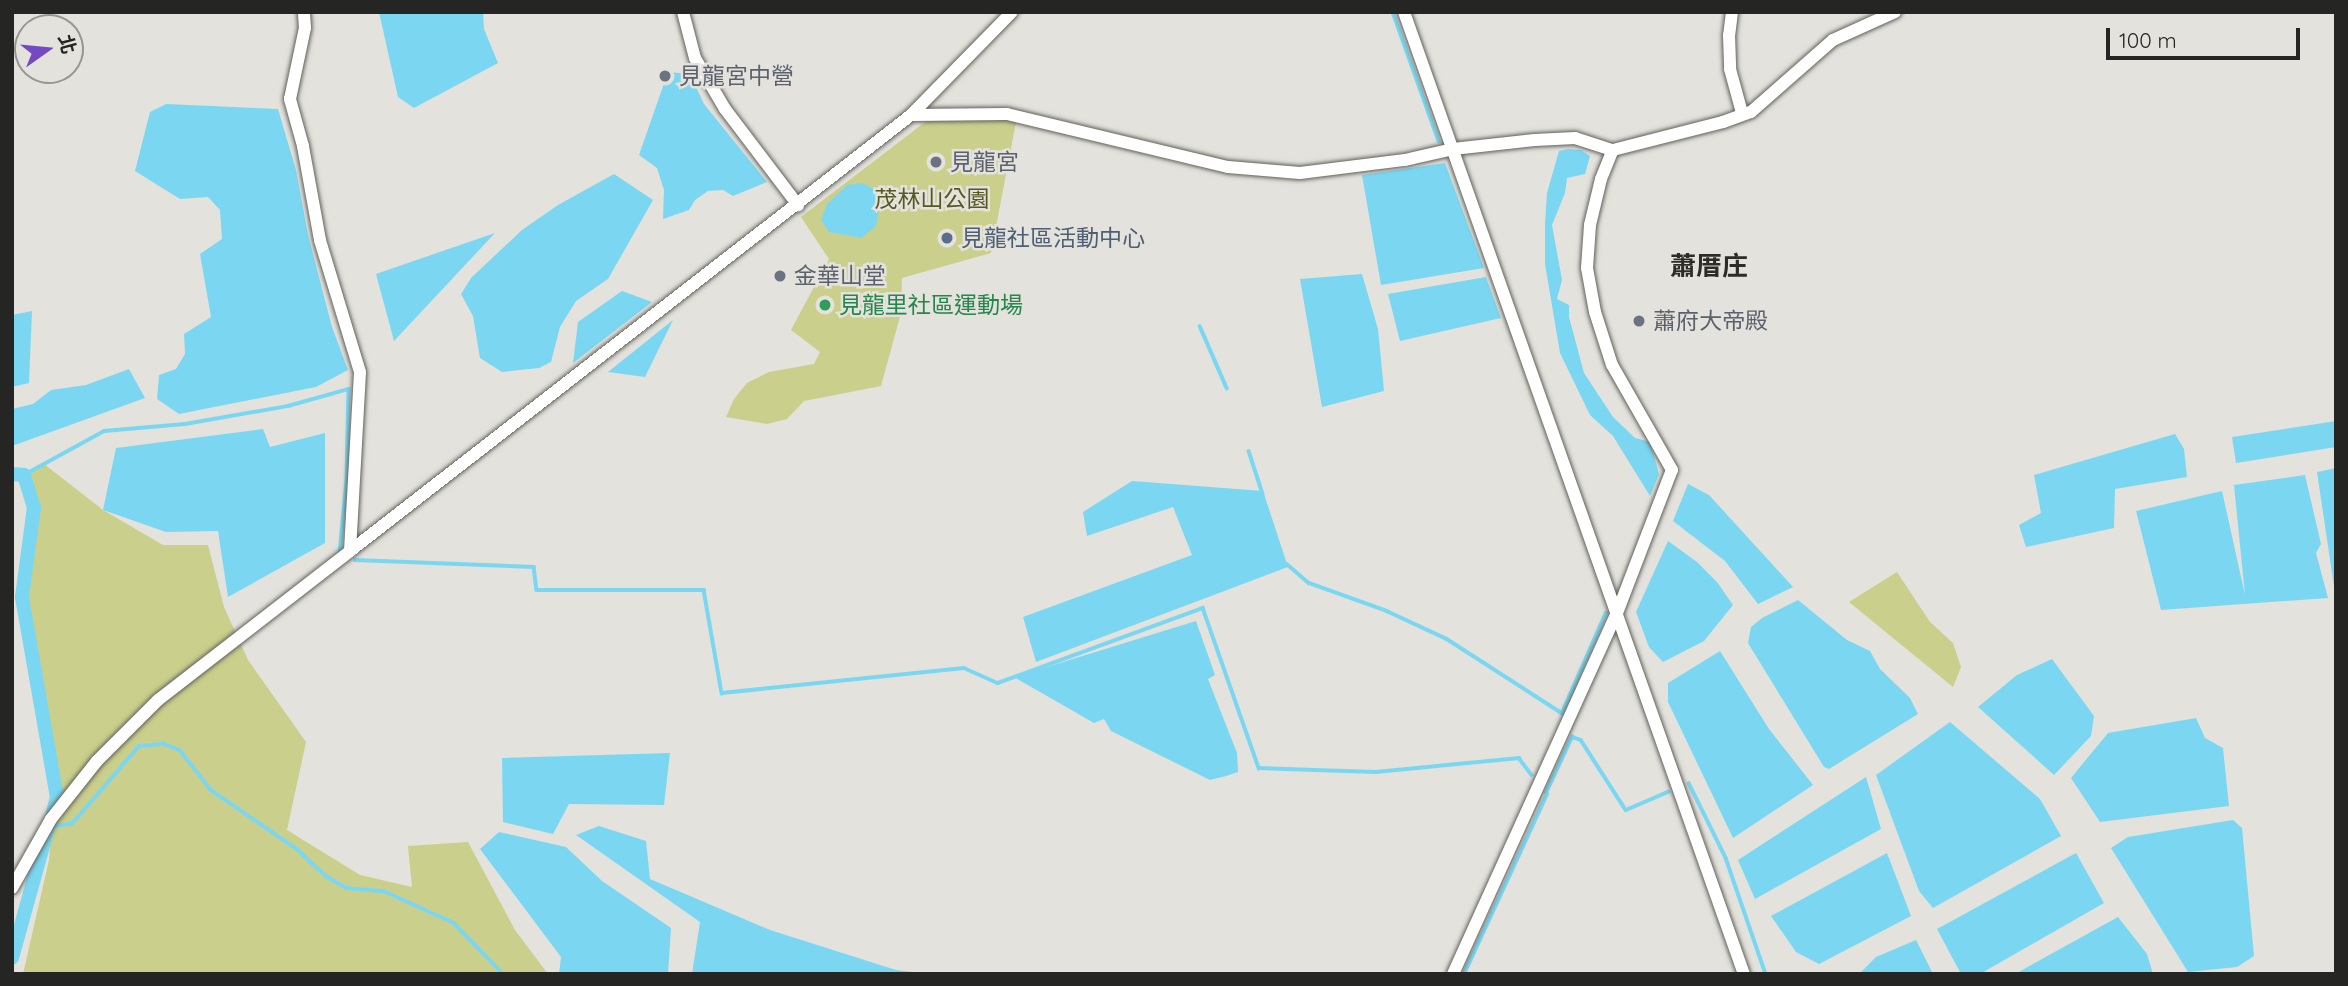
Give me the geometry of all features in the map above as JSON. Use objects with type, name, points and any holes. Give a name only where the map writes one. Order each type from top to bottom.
[{"type":"street","points":[[304,12],[305,27],[290,99],[303,146],[320,240],[360,372],[350,551]]},
{"type":"street","points":[[683,12],[695,58],[725,109],[798,205]]},
{"type":"street","points":[[12,887],[59,809],[97,761],[158,700],[911,115],[990,38],[1012,12]]},
{"type":"street","points":[[1404,12],[1745,974]]},
{"type":"street","points":[[1732,12],[1729,35],[1730,69],[1742,113]]},
{"type":"street","points":[[911,115],[949,117],[1007,114],[1227,167],[1300,173],[1405,160],[1453,149],[1575,138],[1614,150],[1723,122],[1751,112],[1833,40],[1895,12]]},
{"type":"street","points":[[1454,974],[1617,613],[1672,470],[1612,365],[1593,301],[1587,268],[1590,225],[1601,179],[1614,150]]},
{"type":"green space","name":"茂林山公園","points":[[933,116],[1000,118],[1016,122],[991,253],[902,278],[901,313],[881,386],[804,401],[787,419],[767,424],[726,417],[734,399],[747,383],[769,372],[814,364],[820,352],[791,330],[829,259],[801,217]]},
{"type":"green space","points":[[44,464],[103,510],[163,545],[208,545],[224,607],[248,660],[306,742],[287,830],[360,875],[412,887],[408,846],[468,842],[515,930],[548,974],[23,974],[49,860],[53,812],[24,583],[34,507],[24,475]]},
{"type":"green space","points":[[1897,572],[1930,622],[1953,643],[1961,667],[1953,687],[1849,602]]},
{"type":"water","points":[[379,12],[483,12],[484,29],[498,63],[414,108],[398,97]]},
{"type":"water","points":[[668,72],[690,74],[704,104],[767,182],[733,196],[723,190],[708,191],[695,200],[689,210],[663,219],[664,190],[657,168],[639,155]]},
{"type":"water","points":[[166,104],[278,109],[296,170],[308,235],[332,327],[348,370],[316,387],[179,414],[157,399],[159,375],[176,369],[185,354],[184,334],[211,317],[200,254],[222,239],[220,210],[208,197],[180,199],[135,171],[150,112]]},
{"type":"water","points":[[1581,150],[1590,156],[1585,174],[1567,178],[1565,193],[1552,225],[1562,280],[1557,299],[1569,305],[1569,317],[1584,373],[1613,417],[1635,438],[1650,442],[1659,474],[1650,496],[1613,436],[1590,415],[1560,353],[1545,264],[1545,224],[1547,193],[1559,151]]},
{"type":"water","points":[[1445,163],[1484,268],[1381,285],[1362,175]]},
{"type":"water","points":[[614,174],[653,200],[608,279],[576,301],[560,327],[551,362],[539,368],[502,372],[480,358],[473,316],[461,294],[471,278],[522,230],[558,205]]},
{"type":"water","points":[[862,183],[874,189],[880,204],[876,226],[861,238],[829,232],[821,220],[827,204],[847,185]]},
{"type":"water","points":[[495,233],[394,341],[376,274]]},
{"type":"water","points":[[1362,274],[1378,329],[1384,391],[1322,407],[1300,279]]},
{"type":"water","points":[[1486,277],[1501,318],[1400,341],[1388,294]]},
{"type":"water","points":[[622,291],[652,302],[573,363],[578,322]]},
{"type":"water","points":[[32,311],[29,383],[12,387],[12,315]]},
{"type":"water","points":[[673,320],[645,377],[608,372]]},
{"type":"water","points":[[129,369],[145,398],[12,446],[12,409],[33,404],[51,390],[86,385]]},
{"type":"water","points":[[2336,421],[2336,447],[2236,463],[2232,437]]},
{"type":"water","points":[[263,429],[270,447],[325,433],[325,543],[228,597],[218,531],[166,532],[103,510],[116,448]]},
{"type":"water","points":[[2175,434],[2184,449],[2187,477],[2115,489],[2114,528],[2026,547],[2019,525],[2041,513],[2034,475]]},
{"type":"water","points":[[2336,468],[2336,600],[2317,472]]},
{"type":"water","points":[[2305,475],[2321,544],[2316,553],[2328,598],[2161,610],[2136,511],[2222,491],[2245,595],[2234,485]]},
{"type":"water","points":[[1132,481],[1263,491],[1288,567],[1036,662],[1023,617],[1192,555],[1173,507],[1087,536],[1083,512]]},
{"type":"water","points":[[1688,484],[1709,495],[1793,587],[1758,604],[1725,561],[1673,521]]},
{"type":"water","points":[[1668,541],[1697,562],[1717,582],[1733,605],[1704,641],[1663,662],[1649,647],[1636,612]]},
{"type":"water","points":[[1798,600],[1847,640],[1870,651],[1880,669],[1910,698],[1918,714],[1829,769],[1824,767],[1748,643],[1751,627],[1762,618]]},
{"type":"water","points":[[1196,621],[1215,675],[1208,679],[1237,753],[1238,772],[1226,776],[1210,780],[1111,731],[1104,719],[1094,723],[1014,677]]},
{"type":"water","points":[[1720,651],[1769,729],[1813,785],[1733,838],[1668,702],[1668,683]]},
{"type":"water","points":[[2052,659],[2094,716],[2091,736],[2054,775],[1978,707],[2017,675]]},
{"type":"water","points":[[2196,718],[2205,738],[2223,748],[2229,806],[2100,822],[2071,778],[2108,733]]},
{"type":"water","points":[[1950,722],[2040,799],[2061,836],[1933,908],[1919,891],[1876,775]]},
{"type":"water","points":[[670,753],[664,805],[569,804],[553,834],[503,822],[502,758]]},
{"type":"water","points":[[1866,777],[1881,829],[1755,899],[1738,860]]},
{"type":"water","points":[[2233,820],[2242,828],[2254,956],[2237,967],[2188,972],[2111,848],[2128,837]]},
{"type":"water","points":[[599,826],[646,841],[650,879],[770,930],[896,970],[929,974],[692,974],[700,922],[576,835]]},
{"type":"water","points":[[499,832],[566,847],[602,881],[671,928],[668,974],[559,974],[561,957],[480,849]]},
{"type":"water","points":[[1887,853],[1911,916],[1819,964],[1796,952],[1771,916]]},
{"type":"water","points":[[2076,853],[2104,903],[1980,974],[1961,974],[1937,929]]},
{"type":"water","points":[[2118,917],[2147,954],[2153,974],[2015,974]]},
{"type":"water","points":[[1916,940],[1933,974],[1859,974],[1876,957]]},
{"type":"waterway","points":[[1393,12],[1439,141]]},
{"type":"waterway","points":[[1200,326],[1227,388]]},
{"type":"waterway","points":[[24,475],[104,431],[185,424],[288,406],[349,389],[347,481],[340,554]]},
{"type":"waterway","points":[[1249,451],[1263,494]]},
{"type":"waterway","points":[[12,474],[24,475],[34,507],[22,597],[57,797],[53,812]]},
{"type":"waterway","points":[[355,560],[534,567],[537,590],[704,590],[722,693],[964,668],[998,683],[1203,608],[1259,768],[1376,772],[1519,758],[1532,775]]},
{"type":"waterway","points":[[1287,564],[1309,583],[1387,611],[1447,639],[1562,713],[1606,613]]},
{"type":"waterway","points":[[1546,793],[1572,737],[1581,740],[1626,810],[1668,792]]},
{"type":"waterway","points":[[52,826],[72,824],[139,746],[164,744],[180,750],[211,790],[297,849],[326,876],[347,888],[384,891],[454,923],[503,974]]},
{"type":"waterway","points":[[1689,783],[1726,858],[1766,974]]},
{"type":"waterway","points":[[1464,974],[1547,794]]},
{"type":"waterway","points":[[12,958],[48,828]]},
{"type":"place","name":"見龍宮中營","points":[[665,76]]},
{"type":"place","name":"見龍宮","points":[[936,162]]},
{"type":"place","name":"見龍社區活動中心","points":[[947,238]]},
{"type":"place","name":"金華山堂","points":[[780,276]]},
{"type":"place","name":"見龍里社區運動場","points":[[825,305]]},
{"type":"place","name":"蕭府大帝殿","points":[[1639,321]]},
{"type":"district","name":"蕭厝庄","points":[[1709,266]]}]
